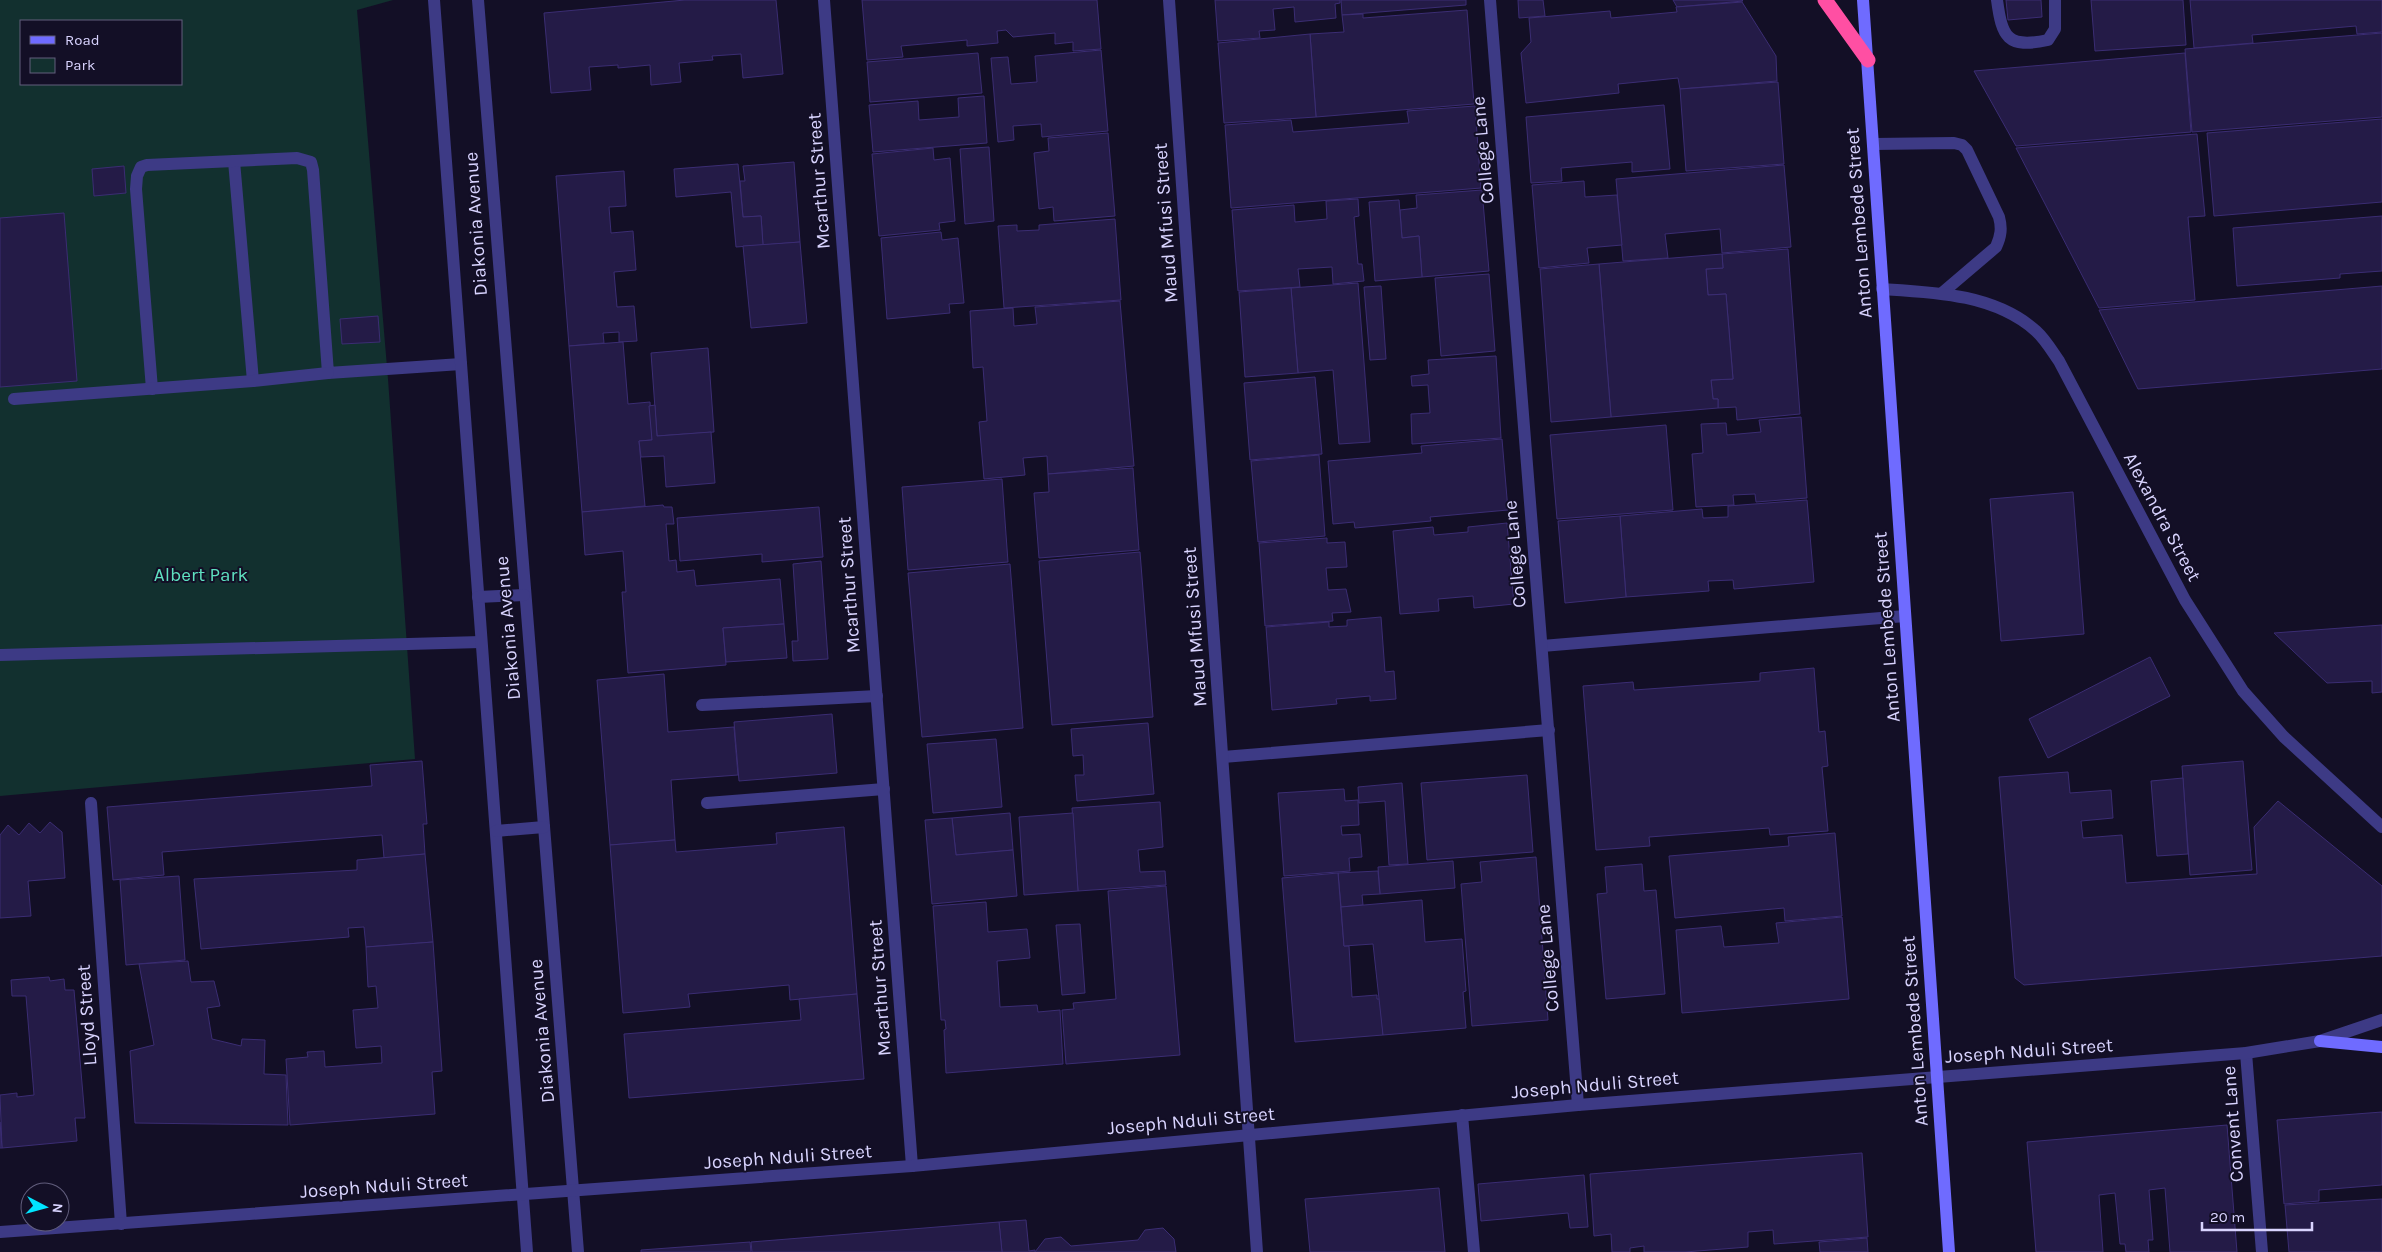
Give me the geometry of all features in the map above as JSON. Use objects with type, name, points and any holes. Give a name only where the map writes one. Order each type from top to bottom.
[{"type":"highway","points":[[1825,0],[1868,60]]},
{"type":"main road","name":"Anton Lembede Street","points":[[1862,0],[1868,60],[1882,289],[1949,1252]]},
{"type":"main road","points":[[2320,1041],[2382,1047]]},
{"type":"street","name":"Diakonia Avenue","points":[[434,0],[527,1252]]},
{"type":"street","name":"Diakonia Avenue","points":[[478,0],[524,595],[578,1252]]},
{"type":"street","name":"Mcarthur Street","points":[[824,0],[912,1166]]},
{"type":"street","name":"Maud Mfusi Street","points":[[1169,0],[1257,1252]]},
{"type":"street","name":"College Lane","points":[[1490,0],[1578,1105]]},
{"type":"street","points":[[1997,0],[2000,27],[2006,36],[2016,41],[2035,43],[2048,40],[2055,29],[2055,0]]},
{"type":"street","points":[[1873,144],[1954,142],[1962,145],[1967,150],[1999,217],[2002,225],[2001,236],[1996,247],[1942,293]]},
{"type":"street","points":[[152,388],[136,189],[137,176],[141,167],[147,165],[297,158],[311,162],[328,373]]},
{"type":"street","points":[[234,161],[253,381]]},
{"type":"street","name":"Alexandra Street","points":[[1882,289],[1942,293],[1975,300],[2007,312],[2036,331],[2059,361],[2185,600],[2243,691],[2284,737],[2382,827]]},
{"type":"street","points":[[14,399],[461,364]]},
{"type":"street","points":[[478,597],[524,595]]},
{"type":"street","points":[[1542,646],[1905,616]]},
{"type":"street","points":[[0,655],[481,642]]},
{"type":"street","points":[[702,705],[876,696]]},
{"type":"street","points":[[1223,757],[1549,730]]},
{"type":"street","points":[[707,803],[884,789]]},
{"type":"street","name":"Lloyd Street","points":[[91,803],[121,1224]]},
{"type":"street","points":[[496,831],[544,827]]},
{"type":"street","name":"Joseph Nduli Street","points":[[0,1232],[912,1166],[1578,1105],[2246,1052],[2320,1041],[2382,1020]]},
{"type":"street","name":"Convent Lane","points":[[2246,1052],[2262,1252]]},
{"type":"street","points":[[1462,1115],[1474,1252]]},
{"type":"green space","name":"Albert Park","points":[[0,0],[393,0],[357,10],[388,379],[415,759],[0,796]]},
{"type":"building","points":[[685,0],[776,0],[783,74],[743,78],[741,54],[712,56],[713,60],[679,63],[681,82],[651,85],[650,65],[618,68],[618,65],[589,67],[591,90],[551,93],[544,13]]},
{"type":"building","points":[[862,0],[1097,0],[1101,49],[1073,51],[1073,42],[1055,44],[1055,33],[1013,37],[1006,30],[997,31],[998,43],[967,46],[967,40],[901,46],[903,57],[867,60]]},
{"type":"building","points":[[1215,0],[1340,0],[1340,3],[1335,4],[1336,18],[1295,22],[1294,7],[1273,9],[1275,30],[1259,31],[1260,38],[1218,41]]},
{"type":"building","points":[[1341,0],[1466,0],[1466,5],[1342,15]]},
{"type":"building","points":[[1518,0],[1543,0],[1545,16],[1519,18]]},
{"type":"building","points":[[1673,0],[1742,0],[1743,1],[1677,7]]},
{"type":"building","points":[[2006,0],[2041,0],[2042,17],[2008,20]]},
{"type":"building","points":[[2091,0],[2183,0],[2186,45],[2095,51]]},
{"type":"building","points":[[2190,0],[2382,0],[2382,32],[2357,34],[2356,26],[2252,35],[2253,43],[2194,48]]},
{"type":"building","points":[[1742,2],[1776,56],[1777,81],[1680,89],[1678,78],[1618,84],[1619,93],[1526,103],[1521,53],[1531,42],[1529,18],[1610,11],[1611,18],[1677,12],[1676,7]]},
{"type":"building","points":[[1467,10],[1474,104],[1316,117],[1310,34],[1344,32],[1342,15],[1363,14],[1363,18]]},
{"type":"building","points":[[2382,33],[2382,117],[2192,132],[2185,49]]},
{"type":"building","points":[[1310,34],[1316,117],[1224,123],[1218,43]]},
{"type":"building","points":[[1101,50],[1108,131],[1042,137],[1041,124],[1013,126],[1014,140],[998,142],[991,58],[1008,57],[1011,84],[1037,82],[1035,56]]},
{"type":"building","points":[[978,53],[982,93],[870,102],[867,62]]},
{"type":"building","points":[[2185,53],[2191,132],[2016,146],[1974,71]]},
{"type":"building","points":[[1778,82],[1784,164],[1686,171],[1680,89]]},
{"type":"building","points":[[984,96],[987,143],[873,152],[869,105],[918,101],[919,120],[959,117],[958,98]]},
{"type":"building","points":[[1664,105],[1670,169],[1632,172],[1632,162],[1561,168],[1562,181],[1531,183],[1526,117]]},
{"type":"building","points":[[1475,106],[1481,188],[1231,208],[1225,125],[1291,120],[1293,132],[1409,123],[1407,111]]},
{"type":"building","points":[[2382,119],[2382,202],[2214,216],[2207,133]]},
{"type":"building","points":[[1108,133],[1115,216],[1054,221],[1053,207],[1039,209],[1034,153],[1049,151],[1048,138]]},
{"type":"building","points":[[2197,134],[2205,216],[2188,217],[2195,300],[2099,308],[2016,148]]},
{"type":"building","points":[[989,147],[994,221],[965,224],[960,149]]},
{"type":"building","points":[[933,148],[934,160],[950,158],[955,221],[939,223],[940,230],[879,236],[872,154]]},
{"type":"building","points":[[794,162],[800,242],[763,245],[761,216],[743,217],[740,181],[745,181],[743,166]]},
{"type":"building","points":[[738,164],[743,217],[761,216],[763,245],[736,247],[731,192],[676,197],[674,169]]},
{"type":"building","points":[[1784,165],[1791,247],[1722,253],[1720,229],[1665,234],[1668,258],[1623,261],[1616,179]]},
{"type":"building","points":[[124,166],[126,193],[94,196],[92,169]]},
{"type":"building","points":[[624,171],[626,206],[609,207],[611,233],[633,231],[636,270],[614,272],[617,307],[634,306],[637,341],[619,342],[619,332],[603,333],[604,343],[569,346],[556,176]]},
{"type":"building","points":[[1584,181],[1585,197],[1617,195],[1622,245],[1587,248],[1589,263],[1539,268],[1532,185]]},
{"type":"building","points":[[1482,190],[1489,271],[1422,277],[1419,236],[1402,238],[1400,210],[1417,208],[1416,195]]},
{"type":"building","points":[[1358,199],[1359,216],[1354,217],[1358,264],[1362,264],[1364,281],[1333,284],[1332,267],[1298,269],[1300,287],[1238,291],[1232,210],[1294,205],[1295,222],[1327,219],[1326,201]]},
{"type":"building","points":[[1399,200],[1402,238],[1419,236],[1422,277],[1375,281],[1369,202]]},
{"type":"building","points":[[64,213],[77,381],[0,387],[0,218]]},
{"type":"building","points":[[2382,216],[2382,271],[2340,274],[2340,278],[2237,286],[2233,228]]},
{"type":"building","points":[[1115,219],[1121,300],[1004,308],[998,226],[1017,225],[1017,231],[1039,230],[1039,225]]},
{"type":"building","points":[[941,232],[942,240],[958,238],[964,303],[949,304],[950,313],[887,319],[881,238]]},
{"type":"building","points":[[800,242],[807,323],[751,328],[743,246]]},
{"type":"building","points":[[1788,249],[1800,414],[1737,420],[1736,407],[1718,408],[1718,399],[1713,399],[1711,380],[1733,379],[1726,294],[1708,295],[1706,269],[1723,268],[1722,254]]},
{"type":"building","points":[[1722,254],[1723,268],[1706,269],[1708,295],[1726,294],[1733,379],[1711,380],[1713,399],[1718,399],[1718,408],[1611,417],[1599,264]]},
{"type":"building","points":[[1599,264],[1611,417],[1551,422],[1540,269]]},
{"type":"building","points":[[1489,274],[1495,351],[1441,356],[1435,278]]},
{"type":"building","points":[[1358,283],[1370,442],[1339,444],[1333,370],[1298,373],[1291,288]]},
{"type":"building","points":[[1381,286],[1386,359],[1370,360],[1364,287]]},
{"type":"building","points":[[2382,286],[2382,369],[2138,389],[2099,310]]},
{"type":"building","points":[[1291,288],[1298,373],[1245,377],[1239,292]]},
{"type":"building","points":[[1120,301],[1134,466],[1048,474],[1047,456],[1023,458],[1025,475],[984,479],[979,422],[987,421],[983,367],[973,368],[970,311],[1013,308],[1014,326],[1037,324],[1035,307]]},
{"type":"building","points":[[378,316],[380,342],[342,344],[340,319]]},
{"type":"building","points":[[623,342],[628,404],[650,402],[652,440],[639,441],[645,506],[582,512],[569,346]]},
{"type":"building","points":[[708,348],[714,432],[657,436],[651,353]]},
{"type":"building","points":[[1496,356],[1501,438],[1412,444],[1411,414],[1430,413],[1428,385],[1412,386],[1411,376],[1429,374],[1428,360]]},
{"type":"building","points":[[1315,377],[1322,454],[1250,460],[1244,383]]},
{"type":"building","points":[[655,405],[657,436],[711,432],[715,483],[666,487],[664,456],[641,457],[639,441],[652,440],[649,406]]},
{"type":"building","points":[[1801,417],[1807,498],[1756,502],[1755,494],[1733,495],[1734,505],[1696,507],[1692,454],[1703,453],[1701,424],[1726,423],[1727,435],[1761,432],[1759,420]]},
{"type":"building","points":[[1666,425],[1673,510],[1557,519],[1550,435]]},
{"type":"building","points":[[1502,439],[1508,510],[1430,517],[1431,521],[1355,528],[1354,522],[1333,524],[1328,461],[1422,453],[1421,446]]},
{"type":"building","points":[[1319,455],[1325,536],[1258,542],[1251,461]]},
{"type":"building","points":[[1133,468],[1139,550],[1039,558],[1034,493],[1049,492],[1048,474]]},
{"type":"building","points":[[1002,479],[1008,562],[908,570],[902,487]]},
{"type":"building","points":[[2073,492],[2084,634],[2001,641],[1990,499]]},
{"type":"building","points":[[1807,500],[1814,582],[1734,589],[1733,580],[1708,581],[1709,591],[1626,597],[1620,516],[1702,509],[1703,518],[1728,517],[1728,506]]},
{"type":"building","points":[[663,505],[664,507],[672,507],[674,524],[666,524],[669,561],[676,560],[677,572],[694,570],[696,586],[780,579],[784,624],[723,628],[726,665],[628,673],[622,592],[626,592],[623,551],[585,555],[582,512]]},
{"type":"building","points":[[819,507],[823,557],[762,562],[762,554],[680,561],[677,518]]},
{"type":"building","points":[[1620,516],[1626,597],[1565,603],[1558,521]]},
{"type":"building","points":[[1507,523],[1514,604],[1474,608],[1473,596],[1438,599],[1439,611],[1400,614],[1393,531],[1433,527],[1434,535],[1468,532],[1468,527]]},
{"type":"building","points":[[1327,538],[1327,543],[1345,542],[1347,567],[1326,568],[1328,590],[1346,589],[1351,612],[1332,613],[1333,621],[1265,626],[1259,543]]},
{"type":"building","points":[[1140,552],[1153,717],[1052,725],[1039,561]]},
{"type":"building","points":[[821,561],[828,659],[793,661],[792,641],[798,641],[793,564]]},
{"type":"building","points":[[1010,564],[1023,728],[922,737],[908,573]]},
{"type":"building","points":[[1381,617],[1385,672],[1394,671],[1396,699],[1370,701],[1370,696],[1336,699],[1337,704],[1272,710],[1266,627],[1329,622],[1329,627],[1347,626],[1347,620]]},
{"type":"building","points":[[784,624],[787,658],[726,662],[723,628]]},
{"type":"building","points":[[2382,625],[2382,692],[2372,693],[2372,681],[2327,683],[2274,633]]},
{"type":"building","points":[[2150,657],[2170,696],[2048,758],[2029,719]]},
{"type":"building","points":[[1814,668],[1819,732],[1825,731],[1828,766],[1822,767],[1828,831],[1770,835],[1769,828],[1649,837],[1650,846],[1596,850],[1583,686],[1633,682],[1634,690],[1760,681],[1760,673]]},
{"type":"building","points":[[664,674],[668,732],[734,727],[738,775],[671,780],[675,840],[610,845],[597,680]]},
{"type":"building","points":[[832,714],[837,773],[739,781],[734,722]]},
{"type":"building","points":[[1148,723],[1154,794],[1077,801],[1075,775],[1084,775],[1083,755],[1073,756],[1071,729]]},
{"type":"building","points":[[996,739],[1002,807],[933,813],[927,744]]},
{"type":"building","points":[[422,761],[427,824],[423,824],[425,854],[384,858],[382,835],[162,852],[164,875],[113,880],[107,807],[372,786],[370,765]]},
{"type":"building","points":[[2243,761],[2252,870],[2190,875],[2182,766]]},
{"type":"building","points":[[2068,772],[2070,793],[2111,790],[2113,818],[2081,821],[2083,838],[2122,835],[2126,883],[2257,874],[2254,827],[2278,801],[2382,886],[2382,956],[2024,985],[2015,978],[1999,777]]},
{"type":"building","points":[[1527,775],[1533,852],[1427,860],[1421,783]]},
{"type":"building","points":[[2183,778],[2188,854],[2157,856],[2151,781]]},
{"type":"building","points":[[1402,783],[1408,864],[1389,865],[1385,801],[1359,803],[1358,787]]},
{"type":"building","points":[[1344,789],[1345,801],[1358,800],[1359,825],[1341,826],[1342,835],[1360,834],[1362,857],[1349,858],[1350,871],[1284,876],[1278,793]]},
{"type":"building","points":[[1160,802],[1163,847],[1138,850],[1140,872],[1165,871],[1166,885],[1078,891],[1072,808]]},
{"type":"building","points":[[1010,813],[1013,850],[956,855],[952,818]]},
{"type":"building","points":[[1073,813],[1078,891],[1024,895],[1019,817]]},
{"type":"building","points":[[952,818],[956,855],[1013,850],[1017,896],[932,904],[925,820]]},
{"type":"building","points":[[50,822],[62,832],[65,878],[28,881],[31,916],[0,918],[0,835],[8,825],[19,835],[29,823],[40,833]]},
{"type":"building","points":[[844,827],[857,994],[790,1000],[789,985],[688,994],[690,1007],[623,1013],[610,845],[675,840],[676,852],[777,844],[776,833]]},
{"type":"building","points":[[1835,833],[1842,916],[1785,921],[1784,908],[1675,918],[1669,856],[1789,846],[1788,837]]},
{"type":"building","points":[[425,854],[433,942],[366,947],[364,927],[348,928],[349,937],[201,949],[194,879],[357,870],[357,860]]},
{"type":"building","points":[[1536,857],[1548,1020],[1472,1026],[1461,884],[1482,882],[1480,862]]},
{"type":"building","points":[[1453,861],[1455,888],[1380,894],[1378,867]]},
{"type":"building","points":[[1642,864],[1644,891],[1656,890],[1665,994],[1606,999],[1597,894],[1607,893],[1605,867]]},
{"type":"building","points":[[1378,871],[1380,894],[1362,895],[1363,905],[1341,907],[1338,873]]},
{"type":"building","points":[[1338,873],[1344,946],[1349,946],[1352,997],[1377,995],[1377,999],[1380,999],[1383,1035],[1295,1042],[1282,878]]},
{"type":"building","points":[[179,876],[185,960],[126,965],[120,880]]},
{"type":"building","points":[[1166,886],[1180,1055],[1066,1064],[1062,1010],[1074,1009],[1073,1003],[1116,999],[1108,891]]},
{"type":"building","points":[[1422,900],[1425,942],[1462,939],[1466,991],[1463,992],[1466,1028],[1383,1035],[1373,944],[1344,946],[1341,907]]},
{"type":"building","points":[[986,902],[988,932],[1027,929],[1030,958],[997,961],[1000,1007],[1037,1005],[1038,1012],[1060,1010],[1063,1064],[946,1073],[944,1030],[946,1029],[945,1020],[941,1020],[933,906]]},
{"type":"building","points":[[1842,917],[1849,999],[1682,1013],[1676,930],[1721,926],[1724,947],[1779,943],[1776,923]]},
{"type":"building","points":[[1080,924],[1085,993],[1062,995],[1056,925]]},
{"type":"building","points":[[433,942],[442,1071],[432,1072],[435,1114],[290,1125],[286,1059],[308,1057],[307,1052],[324,1051],[325,1067],[382,1063],[381,1046],[356,1048],[353,1010],[378,1008],[376,986],[368,987],[366,947]]},
{"type":"building","points":[[188,961],[191,982],[214,981],[220,1006],[207,1008],[212,1039],[241,1046],[242,1039],[265,1040],[264,1074],[286,1075],[288,1125],[135,1123],[130,1051],[154,1045],[139,964]]},
{"type":"building","points":[[49,977],[50,981],[64,979],[65,990],[74,990],[85,1118],[75,1118],[77,1141],[2,1148],[0,1095],[17,1093],[17,1097],[34,1095],[26,996],[12,996],[11,980]]},
{"type":"building","points":[[857,994],[864,1079],[629,1098],[624,1034],[801,1020],[799,999]]},
{"type":"building","points":[[2382,1112],[2382,1185],[2319,1190],[2319,1201],[2284,1204],[2277,1120]]},
{"type":"building","points":[[0,1122],[2,1148],[0,1148]]},
{"type":"building","points":[[2227,1125],[2237,1252],[2170,1252],[2165,1188],[2149,1190],[2153,1240],[2148,1240],[2149,1252],[2126,1252],[2125,1244],[2120,1244],[2115,1193],[2099,1195],[2103,1252],[2036,1252],[2027,1142]]},
{"type":"building","points":[[1862,1153],[1868,1237],[1774,1244],[1773,1230],[1748,1232],[1748,1247],[1685,1252],[1644,1252],[1644,1246],[1630,1248],[1630,1252],[1612,1252],[1611,1234],[1594,1236],[1590,1174]]},
{"type":"building","points":[[1584,1175],[1588,1227],[1570,1228],[1568,1213],[1481,1221],[1478,1184]]},
{"type":"building","points":[[1439,1188],[1445,1252],[1310,1252],[1305,1199]]},
{"type":"building","points":[[2382,1199],[2382,1252],[2289,1252],[2285,1205]]},
{"type":"building","points":[[1026,1220],[1029,1251],[1035,1250],[1035,1252],[1002,1252],[999,1222]]},
{"type":"building","points":[[999,1222],[1002,1252],[752,1252],[751,1242]]},
{"type":"building","points":[[1163,1228],[1174,1239],[1176,1252],[1035,1252],[1045,1239],[1061,1237],[1071,1246],[1138,1240],[1145,1230]]},
{"type":"building","points":[[1867,1238],[1868,1252],[1820,1252],[1819,1242]]},
{"type":"building","points":[[750,1242],[751,1252],[641,1252],[641,1250]]}]
